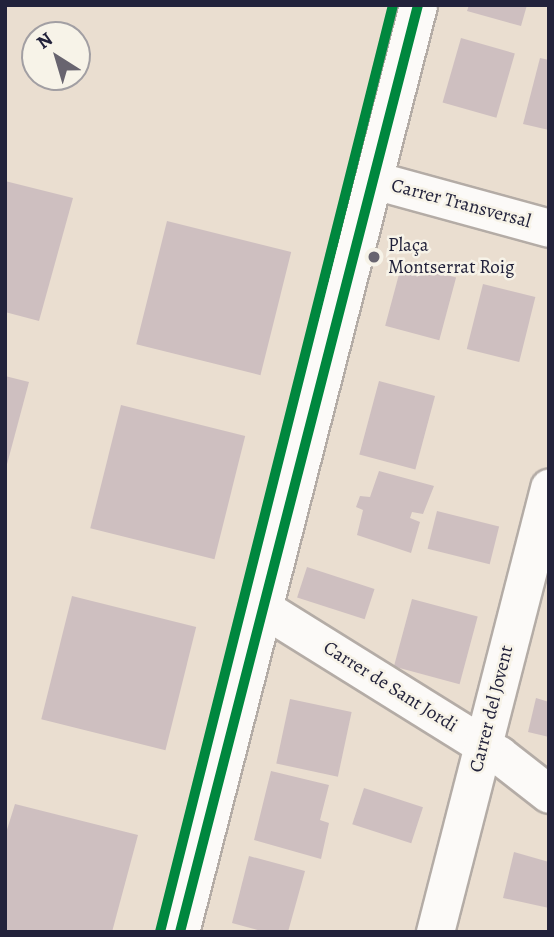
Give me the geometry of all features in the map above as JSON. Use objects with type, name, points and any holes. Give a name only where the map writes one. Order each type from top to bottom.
[{"type":"street","points":[[180,932],[418,5]]},
{"type":"street","name":"Carrer Transversal","points":[[374,180],[549,228]]},
{"type":"street","name":"Carrer del Jovent","points":[[435,932],[549,487]]},
{"type":"street","name":"Carrer de Sant Jordi","points":[[263,608],[483,745],[549,794]]},
{"type":"building","points":[[469,5],[527,5],[521,26],[467,11]]},
{"type":"building","points":[[461,38],[515,53],[496,118],[443,102]]},
{"type":"building","points":[[540,58],[549,60],[549,130],[523,124]]},
{"type":"building","points":[[5,181],[73,198],[39,321],[5,312]]},
{"type":"building","points":[[167,221],[291,252],[260,375],[136,344]]},
{"type":"building","points":[[402,263],[456,277],[439,340],[385,326]]},
{"type":"building","points":[[483,284],[535,297],[519,362],[467,349]]},
{"type":"building","points":[[5,376],[29,382],[6,468],[5,468]]},
{"type":"building","points":[[379,381],[435,396],[415,469],[359,454]]},
{"type":"building","points":[[121,405],[245,436],[214,559],[90,528]]},
{"type":"building","points":[[379,471],[434,486],[423,514],[412,512],[410,518],[420,522],[411,553],[357,535],[363,510],[356,507],[360,496],[370,497]]},
{"type":"building","points":[[437,511],[499,526],[490,564],[428,549]]},
{"type":"building","points":[[307,567],[375,589],[365,619],[297,597]]},
{"type":"building","points":[[72,596],[196,627],[165,750],[41,719]]},
{"type":"building","points":[[412,599],[478,617],[460,684],[394,667]]},
{"type":"building","points":[[536,698],[549,702],[549,737],[528,732]]},
{"type":"building","points":[[290,699],[352,712],[338,777],[276,764]]},
{"type":"building","points":[[271,771],[329,785],[320,820],[329,823],[321,859],[254,840]]},
{"type":"building","points":[[364,788],[423,807],[411,843],[352,824]]},
{"type":"building","points":[[15,804],[138,835],[112,932],[5,932],[5,836]]},
{"type":"building","points":[[514,852],[549,862],[549,908],[503,898]]},
{"type":"building","points":[[249,856],[305,871],[288,932],[265,932],[232,923]]},
{"type":"cycle path","points":[[160,932],[393,5]]},
{"type":"cycle path","points":[[180,932],[418,5]]},
{"type":"place","name":"Plaça Montserrat Roig","points":[[374,257]]}]
